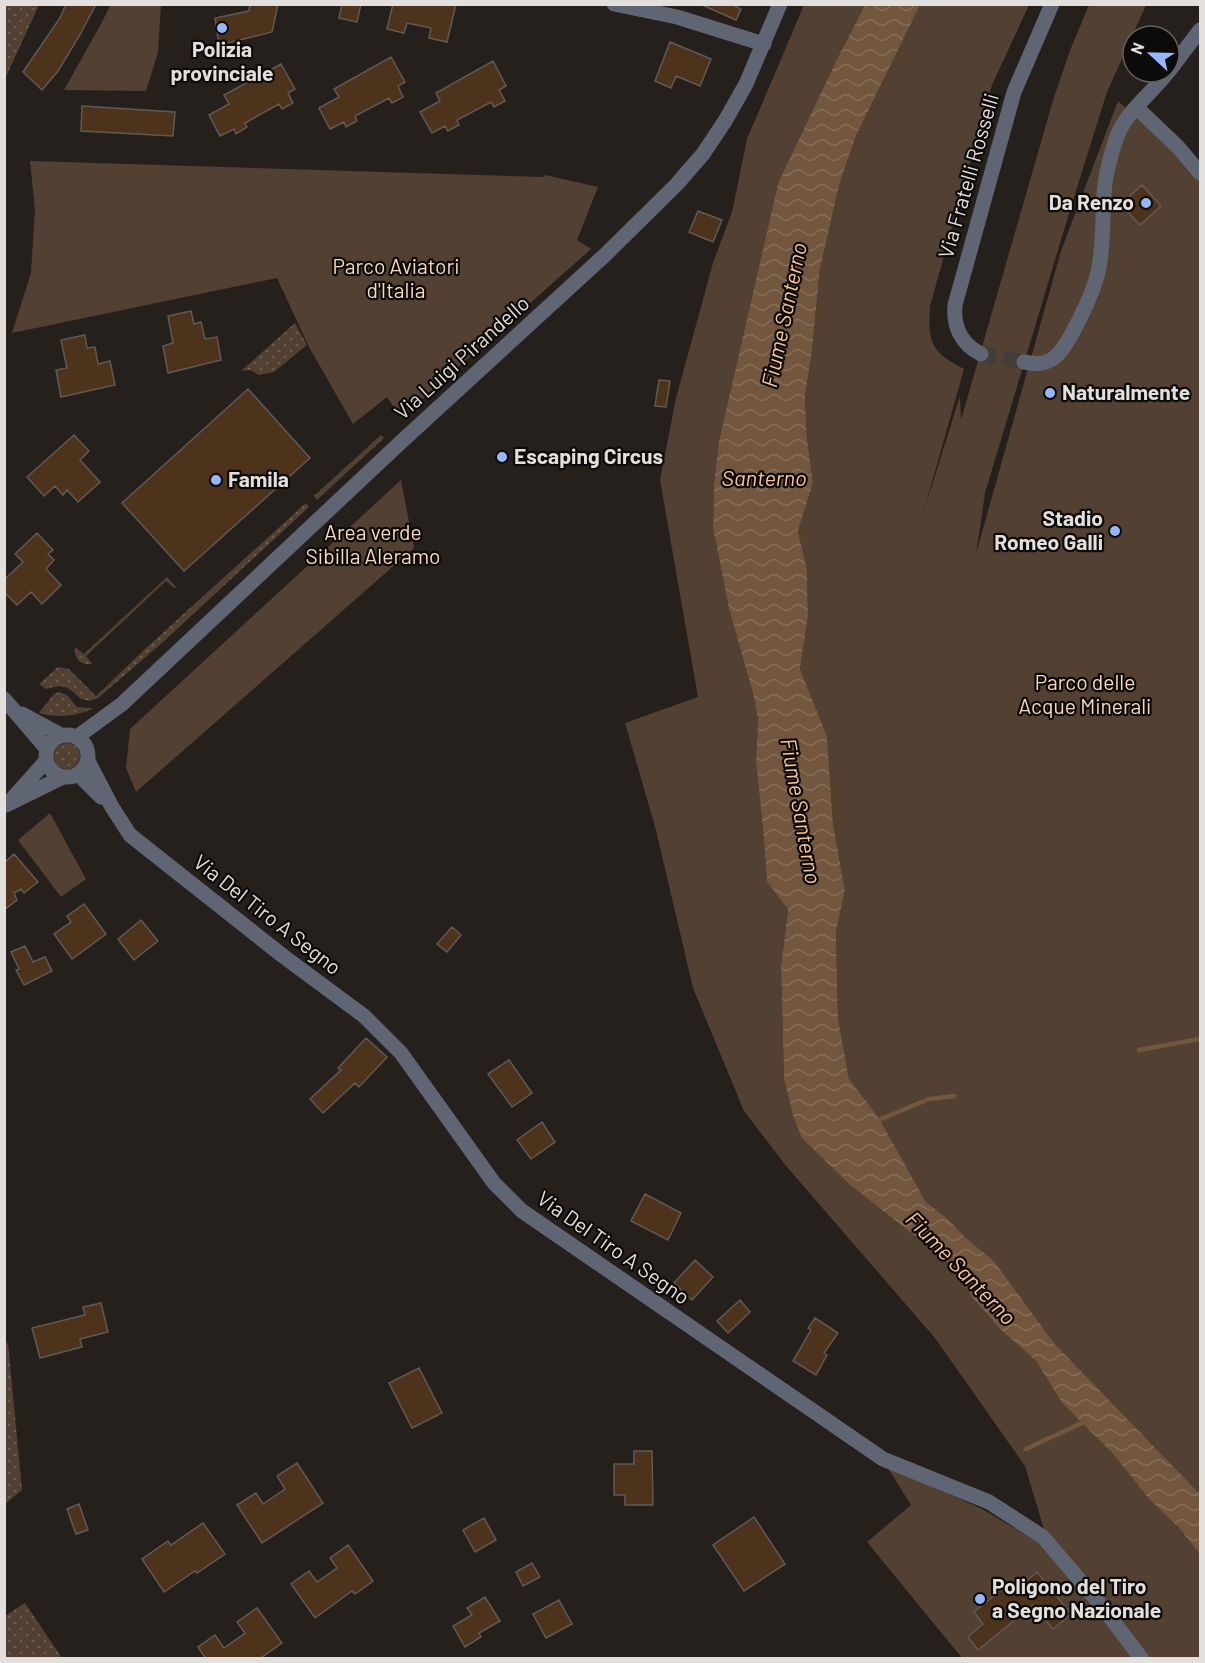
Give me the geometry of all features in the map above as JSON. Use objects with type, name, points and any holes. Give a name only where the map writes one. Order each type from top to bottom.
[{"type":"street","points":[[614,4],[680,11],[764,44]]},
{"type":"street","name":"Via Luigi Pirandello","points":[[5,806],[71,776],[84,749],[122,704],[400,442],[605,255],[677,184],[714,139],[746,84],[780,4]]},
{"type":"street","name":"Via Fratelli Rosselli","points":[[981,354],[970,349],[960,335],[954,315],[955,305],[1014,92],[1052,4]]},
{"type":"street","points":[[1181,54],[1200,30]]},
{"type":"street","points":[[1024,362],[1038,364],[1054,358],[1059,353],[1090,295],[1100,260],[1104,191],[1117,136],[1125,120],[1158,84]]},
{"type":"street","points":[[1136,107],[1178,147],[1200,173]]},
{"type":"street","points":[[8,704],[84,749]]},
{"type":"street","points":[[8,704],[47,755],[52,771],[71,776]]},
{"type":"street","name":"Via Luigi Pirandello","points":[[5,806],[47,755],[50,743],[61,735]]},
{"type":"street","name":"Via Del Tiro A Segno","points":[[84,749],[111,807],[130,835],[372,1023],[401,1053],[494,1183],[522,1211],[883,1459],[989,1502],[1043,1537],[1101,1605],[1141,1659]]},
{"type":"street","name":"Via Del Tiro A Segno","points":[[71,776],[111,807]]},
{"type":"green space","points":[[5,4],[39,5],[4,79]]},
{"type":"green space","points":[[111,4],[161,5],[158,52],[146,91],[64,90],[102,22]]},
{"type":"green space","points":[[804,5],[865,5],[778,183],[719,441],[714,483],[713,528],[729,609],[758,719],[756,762],[767,882],[788,908],[781,966],[784,1080],[793,1116],[803,1138],[850,1185],[948,1262],[972,1297],[1000,1329],[1036,1361],[1062,1403],[1113,1454],[1149,1499],[1180,1529],[1200,1555],[1200,1658],[962,1658],[867,1542],[911,1505],[886,1465],[982,1509],[1048,1548],[1025,1466],[935,1338],[787,1167],[744,1111],[693,988],[656,830],[625,723],[698,697],[660,480],[676,398],[713,263],[732,212],[747,139]]},
{"type":"green space","name":"Parco delle Acque Minerali","points":[[920,5],[1029,5],[992,85],[930,306],[930,329],[934,345],[944,357],[964,369],[923,514],[960,396],[961,420],[1054,97],[1089,5],[1146,5],[1137,24],[1121,24],[1121,61],[1107,92],[985,493],[976,554],[1061,251],[1118,101],[1194,170],[1200,162],[1200,1494],[1054,1343],[994,1261],[926,1202],[879,1118],[849,1079],[838,1018],[836,930],[845,891],[833,823],[827,736],[800,669],[808,616],[807,569],[798,531],[813,483],[807,438],[805,397],[820,269],[840,182],[856,136]]},
{"type":"green space","name":"Parco Aviatori d'Italia","points":[[30,161],[544,177],[545,175],[598,187],[577,240],[591,249],[401,418],[387,397],[353,424],[309,347],[277,278],[12,333],[31,273],[35,210]]},
{"type":"green space","points":[[295,323],[307,345],[274,372],[259,375],[250,370],[241,371]]},
{"type":"green space","points":[[381,435],[384,438],[317,500],[314,496]]},
{"type":"green space","name":"Area verde Sibilla Aleramo","points":[[401,480],[414,548],[136,792],[126,768],[130,729]]},
{"type":"green space","points":[[306,503],[309,507],[163,642],[98,698],[90,701],[81,699],[66,687],[46,689],[39,684],[58,667],[69,669],[96,696]]},
{"type":"green space","points":[[167,577],[176,587],[174,588],[166,581],[86,656],[92,664],[79,660],[75,647],[84,654]]},
{"type":"green space","points":[[59,692],[67,695],[77,707],[93,708],[66,716],[39,713],[54,694]]},
{"type":"green space","points":[[67,743],[76,747],[80,756],[76,765],[67,769],[58,765],[54,756],[58,747]]},
{"type":"green space","points":[[50,813],[86,879],[61,897],[18,840]]},
{"type":"green space","points":[[8,1343],[22,1490],[5,1504],[4,1344]]},
{"type":"green space","points":[[25,1603],[62,1658],[5,1658],[5,1616]]},
{"type":"water","name":"Santerno","points":[[865,5],[920,5],[856,136],[840,182],[820,269],[805,397],[807,438],[813,483],[798,531],[807,569],[808,616],[800,669],[827,736],[833,823],[845,891],[836,931],[838,1018],[849,1079],[879,1118],[926,1202],[994,1261],[1054,1343],[1200,1494],[1200,1555],[1180,1529],[1149,1499],[1113,1454],[1062,1403],[1036,1361],[1000,1329],[972,1297],[948,1262],[850,1185],[802,1138],[793,1116],[784,1080],[781,966],[788,909],[767,882],[756,762],[758,719],[729,609],[713,528],[714,483],[719,441],[778,183]]},
{"type":"building","points":[[66,4],[96,4],[58,71],[42,90],[23,72],[60,18]]},
{"type":"building","points":[[250,4],[278,4],[272,32],[219,45],[215,18],[249,11]]},
{"type":"building","points":[[342,4],[361,4],[357,22],[339,18]]},
{"type":"building","points":[[393,4],[456,4],[447,42],[429,38],[431,28],[407,23],[404,33],[387,29]]},
{"type":"building","points":[[700,4],[731,4],[741,9],[736,20]]},
{"type":"building","points":[[670,42],[711,59],[700,86],[676,76],[671,88],[655,81]]},
{"type":"building","points":[[391,57],[405,82],[398,86],[403,97],[392,103],[389,98],[355,116],[357,121],[346,127],[344,122],[330,129],[319,108],[339,97],[334,89]]},
{"type":"building","points":[[493,61],[506,86],[499,90],[505,101],[494,107],[491,102],[457,120],[459,125],[448,131],[445,126],[432,133],[420,112],[440,101],[436,93]]},
{"type":"building","points":[[281,64],[295,89],[288,93],[293,103],[282,109],[279,104],[245,123],[247,127],[236,134],[234,129],[220,136],[209,115],[229,104],[224,95]]},
{"type":"building","points":[[82,106],[175,112],[173,136],[81,131]]},
{"type":"building","points":[[1142,185],[1161,206],[1140,225],[1126,210],[1128,198]]},
{"type":"building","points":[[698,211],[722,220],[713,242],[689,232]]},
{"type":"building","points":[[191,311],[194,324],[201,322],[205,339],[217,337],[221,360],[168,373],[163,346],[173,343],[168,316]]},
{"type":"building","points":[[85,335],[87,348],[95,347],[98,364],[110,361],[115,385],[61,397],[56,370],[67,368],[61,340]]},
{"type":"building","points":[[659,380],[670,381],[666,407],[655,406]]},
{"type":"building","name":"Famila","points":[[248,389],[310,458],[184,571],[122,503]]},
{"type":"building","points":[[74,435],[89,451],[80,460],[100,482],[78,502],[67,490],[63,495],[55,486],[44,496],[27,477]]},
{"type":"building","points":[[37,533],[53,550],[48,554],[54,560],[46,569],[61,585],[42,604],[31,592],[17,605],[4,592],[4,580],[23,562],[15,554]]},
{"type":"building","points":[[14,854],[38,882],[24,893],[21,889],[14,893],[17,900],[4,910],[4,863]]},
{"type":"building","points":[[84,904],[106,934],[72,959],[54,934],[71,922],[67,916]]},
{"type":"building","points":[[141,920],[158,941],[134,960],[118,939]]},
{"type":"building","points":[[452,927],[461,935],[447,952],[437,944]]},
{"type":"building","points":[[25,946],[33,962],[45,957],[52,971],[24,985],[16,970],[19,969],[11,952]]},
{"type":"building","points":[[366,1038],[387,1057],[359,1087],[355,1083],[323,1113],[310,1099],[341,1070],[338,1068]]},
{"type":"building","points":[[509,1060],[532,1093],[512,1107],[488,1074]]},
{"type":"building","points":[[542,1122],[555,1142],[531,1159],[517,1140]]},
{"type":"building","points":[[645,1194],[681,1213],[668,1240],[631,1221]]},
{"type":"building","points":[[695,1260],[713,1277],[692,1300],[674,1283]]},
{"type":"building","points":[[740,1300],[750,1312],[728,1333],[717,1321]]},
{"type":"building","points":[[101,1303],[108,1332],[80,1339],[82,1347],[40,1358],[32,1328],[85,1315],[83,1307]]},
{"type":"building","points":[[815,1318],[838,1333],[824,1353],[827,1355],[816,1375],[793,1361],[811,1330],[808,1328]]},
{"type":"building","points":[[419,1368],[442,1413],[412,1428],[389,1383]]},
{"type":"building","points":[[634,1451],[652,1451],[653,1505],[625,1505],[625,1495],[614,1495],[614,1464],[634,1464]]},
{"type":"building","points":[[297,1463],[323,1503],[262,1543],[237,1505],[256,1493],[263,1504],[285,1489],[277,1476]]},
{"type":"building","points":[[79,1504],[88,1530],[76,1534],[67,1509]]},
{"type":"building","points":[[754,1517],[785,1564],[744,1591],[713,1545]]},
{"type":"building","points":[[484,1518],[496,1540],[475,1552],[463,1530]]},
{"type":"building","points":[[203,1523],[225,1554],[164,1592],[142,1559],[168,1541],[171,1545]]},
{"type":"building","points":[[348,1545],[373,1581],[355,1594],[352,1591],[315,1618],[291,1584],[309,1571],[317,1582],[337,1568],[330,1558]]},
{"type":"building","points":[[532,1563],[540,1577],[523,1586],[516,1572]]},
{"type":"building","points":[[1037,1572],[1071,1614],[1053,1629],[1033,1605],[978,1650],[968,1637],[983,1624],[974,1612],[1010,1583],[1015,1590]]},
{"type":"building","points":[[485,1597],[500,1621],[479,1633],[481,1637],[465,1647],[453,1626],[472,1615],[467,1608]]},
{"type":"building","points":[[559,1600],[572,1624],[546,1638],[533,1614]]},
{"type":"building","points":[[257,1608],[282,1643],[259,1659],[206,1659],[198,1647],[215,1635],[224,1648],[245,1633],[237,1622]]},
{"type":"waterway","points":[[1139,1050],[1200,1039]]},
{"type":"waterway","points":[[874,1122],[929,1099],[954,1096]]},
{"type":"waterway","points":[[1026,1449],[1086,1421]]},
{"type":"tunnel","points":[[981,354],[1024,362]]},
{"type":"place","name":"Polizia provinciale","points":[[222,28]]},
{"type":"place","name":"Da Renzo","points":[[1146,203]]},
{"type":"place","name":"Naturalmente","points":[[1050,393]]},
{"type":"place","name":"Escaping Circus","points":[[502,457]]},
{"type":"place","name":"Famila","points":[[216,480]]},
{"type":"place","name":"Stadio Romeo Galli","points":[[1115,531]]},
{"type":"place","name":"Poligono del Tiro a Segno Nazionale","points":[[980,1599]]},
{"type":"water label","name":"Fiume Santerno","points":[[784,315]]},
{"type":"water label","name":"Fiume Santerno","points":[[801,811]]},
{"type":"water label","name":"Fiume Santerno","points":[[961,1268]]}]
